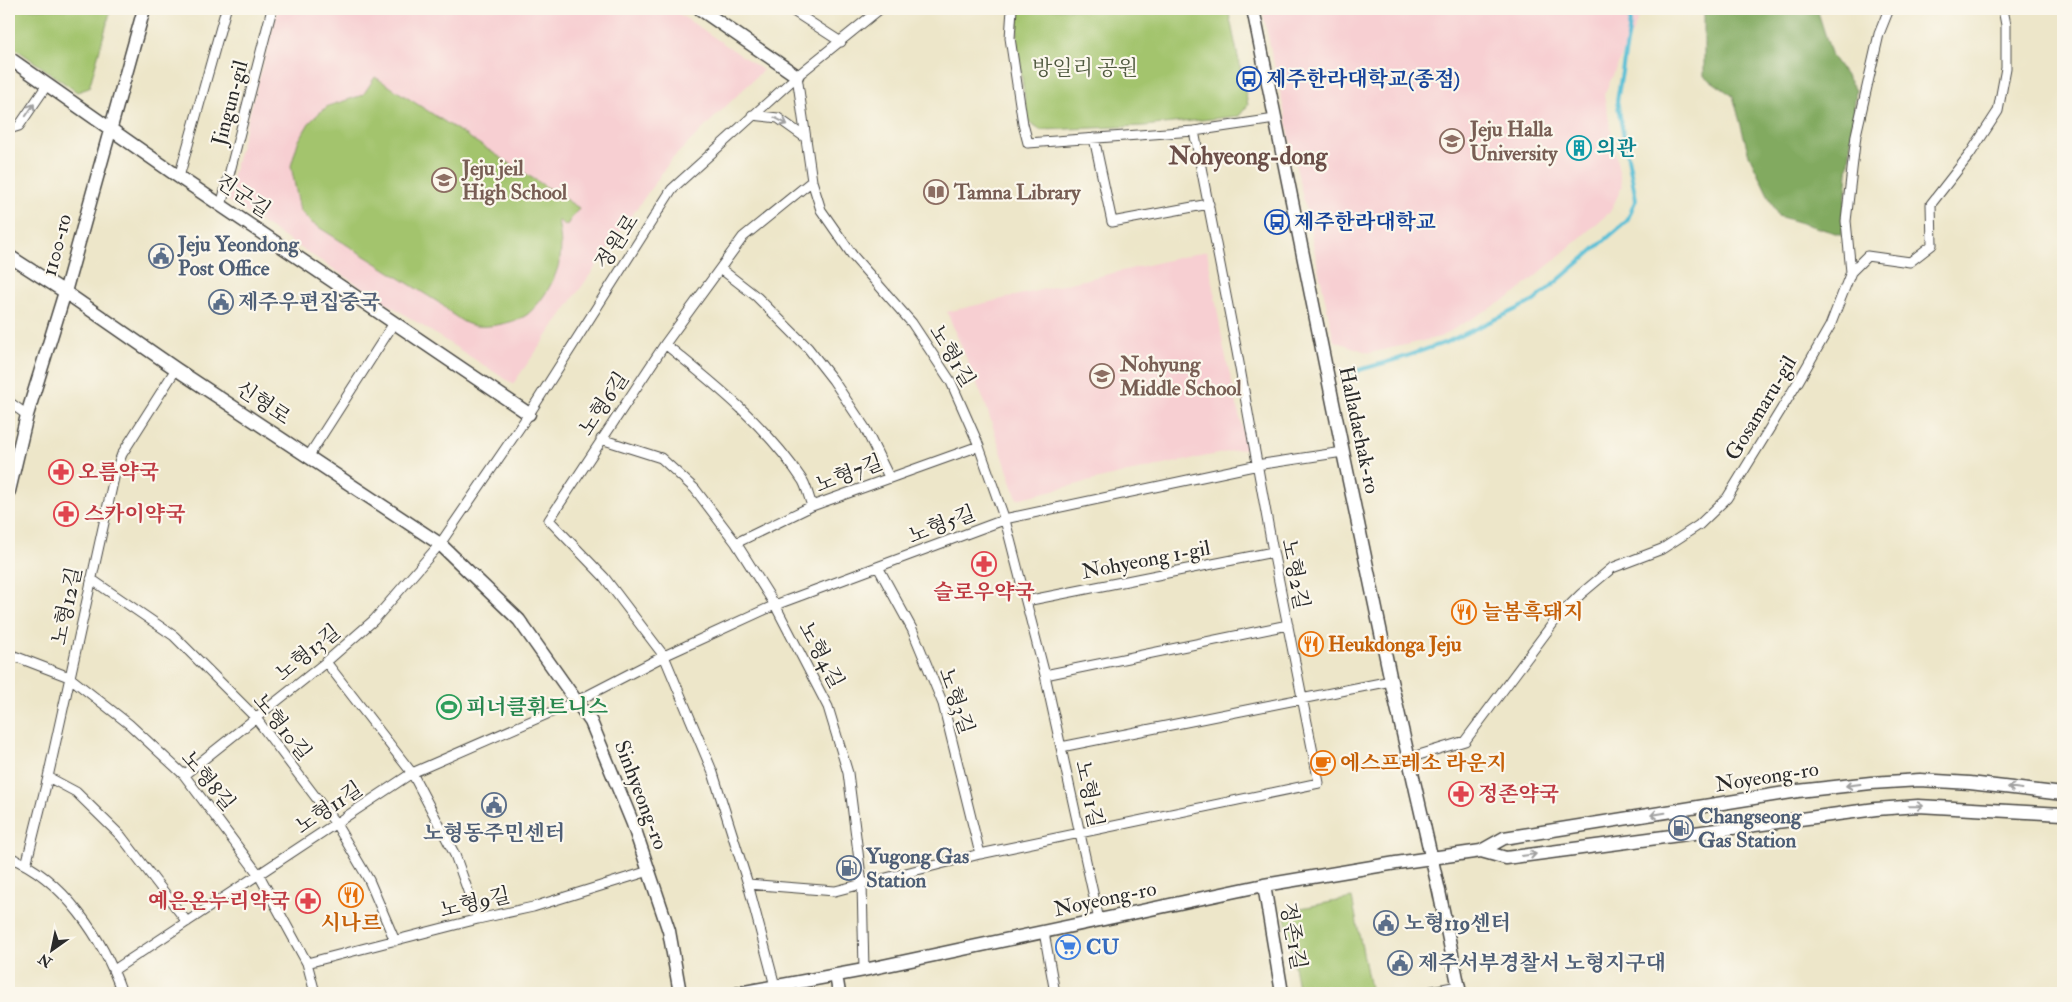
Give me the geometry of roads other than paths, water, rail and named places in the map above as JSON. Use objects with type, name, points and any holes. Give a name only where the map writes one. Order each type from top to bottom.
[{"type":"main road","name":"1100-ro","points":[[9,491],[27,415],[65,292],[144,9]]},
{"type":"main road","points":[[700,9],[797,76]]},
{"type":"main road","name":"Halladaehak-ro","points":[[1253,9],[1343,452],[1459,990]]},
{"type":"main road","name":"진군길","points":[[9,58],[221,206],[528,414]]},
{"type":"main road","name":"신형로","points":[[9,256],[440,544]]},
{"type":"main road","name":"Sinhyeong-ro","points":[[440,544],[519,620],[591,722],[633,824],[669,931],[680,993]]},
{"type":"main road","name":"Noyeong-ro","points":[[739,993],[864,970],[1264,885],[1481,851],[1504,838],[1798,791],[1920,780],[1970,783],[2063,794]]},
{"type":"main road","name":"Noyeong-ro","points":[[1481,851],[1506,858],[1876,808],[1918,806],[2063,814]]},
{"type":"main road","name":"정존1길","points":[[1264,885],[1282,993]]},
{"type":"main road","points":[[836,975],[839,993]]},
{"type":"street","name":"Jingun-gil","points":[[179,177],[226,9]]},
{"type":"street","name":"Jingun-gil","points":[[221,206],[272,9]]},
{"type":"street","points":[[791,9],[841,42]]},
{"type":"street","name":"정원로","points":[[440,544],[528,414],[672,189],[797,76],[880,9]]},
{"type":"street","points":[[1012,9],[1010,38],[1023,124],[1028,143],[1194,131],[1275,119]]},
{"type":"street","points":[[1851,272],[1846,221],[1856,135],[1879,34],[1889,9]]},
{"type":"street","name":"Gosamaru-gil","points":[[1409,758],[1465,741],[1557,618],[1581,594],[1612,568],[1662,549],[1699,525],[1727,498],[1830,326],[1851,272],[1867,256],[1910,262],[1932,245],[1931,204],[1970,154],[1998,111],[2006,68],[2006,25],[2003,9]]},
{"type":"street","name":"노형1길","points":[[797,76],[812,181],[821,210],[853,256],[912,323],[951,382],[979,446],[1005,520],[1045,675],[1099,920]]},
{"type":"street","points":[[9,129],[19,126],[47,84]]},
{"type":"street","points":[[752,116],[778,118],[806,138]]},
{"type":"street","name":"노형2길","points":[[1079,833],[1319,783],[1256,465],[1237,352],[1194,131]]},
{"type":"street","points":[[1094,138],[1112,222],[1209,204]]},
{"type":"street","name":"노형6길","points":[[664,656],[604,577],[549,520],[665,344],[743,237],[812,181]]},
{"type":"street","points":[[721,269],[758,297],[808,348],[833,380],[865,428],[889,477]]},
{"type":"street","points":[[308,457],[394,323]]},
{"type":"street","points":[[665,344],[722,390],[752,420],[804,483],[812,506]]},
{"type":"street","name":"노형12길","points":[[26,865],[48,777],[90,579],[115,473],[122,454],[176,369]]},
{"type":"street","points":[[9,402],[27,415]]},
{"type":"street","name":"노형4길","points":[[601,439],[661,458],[695,489],[736,543],[775,605],[828,707],[848,773],[862,884],[864,970]]},
{"type":"street","name":"노형7길","points":[[736,543],[812,506],[979,446]]},
{"type":"street","name":"노형5길","points":[[577,701],[664,656],[775,605],[1005,520],[1256,465],[1343,452]]},
{"type":"street","name":"노형13길","points":[[184,775],[326,662],[374,620],[440,544]]},
{"type":"street","name":"Nohyeong 1-gil","points":[[1026,601],[1273,552]]},
{"type":"street","name":"노형3길","points":[[878,568],[912,629],[943,704],[980,854]]},
{"type":"street","name":"노형10길","points":[[90,579],[174,636],[255,717],[336,824],[369,880],[395,941]]},
{"type":"street","points":[[1045,675],[1288,625]]},
{"type":"street","name":"노형8길","points":[[9,654],[69,677],[129,724],[184,775],[259,875],[307,963],[315,993]]},
{"type":"street","points":[[664,656],[713,773],[748,884],[774,986]]},
{"type":"street","points":[[326,662],[412,773],[455,855],[478,919]]},
{"type":"street","points":[[1061,747],[1392,681]]},
{"type":"street","name":"노형11길","points":[[114,970],[412,773],[577,701]]},
{"type":"street","points":[[48,777],[76,792],[122,836],[187,922]]},
{"type":"street","points":[[748,884],[835,891],[980,854],[1079,833]]},
{"type":"street","points":[[9,857],[26,865],[51,883],[68,902],[92,931],[114,970],[122,993]]},
{"type":"street","name":"노형9길","points":[[307,963],[532,907],[649,871]]},
{"type":"street","points":[[1044,932],[1055,993]]},
{"type":"street","points":[[1422,993],[1459,990]]},
{"type":"waterway","points":[[1349,373],[1447,342],[1534,301],[1627,221],[1636,199],[1617,101],[1631,9]]},
{"type":"place","name":"제주한라대학교(종점)","points":[[1249,79]]},
{"type":"place","name":"Jeju Halla University","points":[[1452,141]]},
{"type":"place","name":"의관","points":[[1579,148]]},
{"type":"place","name":"Jeju jeil High School","points":[[444,180]]},
{"type":"place","name":"Tamna Library","points":[[936,192]]},
{"type":"place","name":"제주한라대학교","points":[[1277,222]]},
{"type":"place","name":"Jeju Yeondong Post Office","points":[[161,256]]},
{"type":"place","name":"제주우편집중국","points":[[221,302]]},
{"type":"place","name":"Nohyung Middle School","points":[[1102,376]]},
{"type":"place","name":"오름약국","points":[[61,472]]},
{"type":"place","name":"스카이약국","points":[[66,514]]},
{"type":"place","name":"슬로우약국","points":[[984,564]]},
{"type":"place","name":"늘봄흑돼지","points":[[1464,612]]},
{"type":"place","name":"Heukdonga Jeju","points":[[1311,644]]},
{"type":"place","name":"피너클휘트니스","points":[[449,707]]},
{"type":"place","name":"에스프레소 라운지","points":[[1323,763]]},
{"type":"place","name":"정존약국","points":[[1461,794]]},
{"type":"place","name":"노형동주민센터","points":[[494,805]]},
{"type":"place","name":"Changseong Gas Station","points":[[1681,828]]},
{"type":"place","name":"Yugong Gas Station","points":[[849,868]]},
{"type":"place","name":"시나르","points":[[351,895]]},
{"type":"place","name":"예은온누리약국","points":[[308,901]]},
{"type":"place","name":"노형119센터","points":[[1386,923]]},
{"type":"place","name":"CU","points":[[1068,947]]},
{"type":"place","name":"제주서부경찰서 노형지구대","points":[[1400,963]]},
{"type":"district","name":"Nohyeong-dong","points":[[1248,156]]},
{"type":"park label","name":"방일리 공원","points":[[1085,68]]}]
